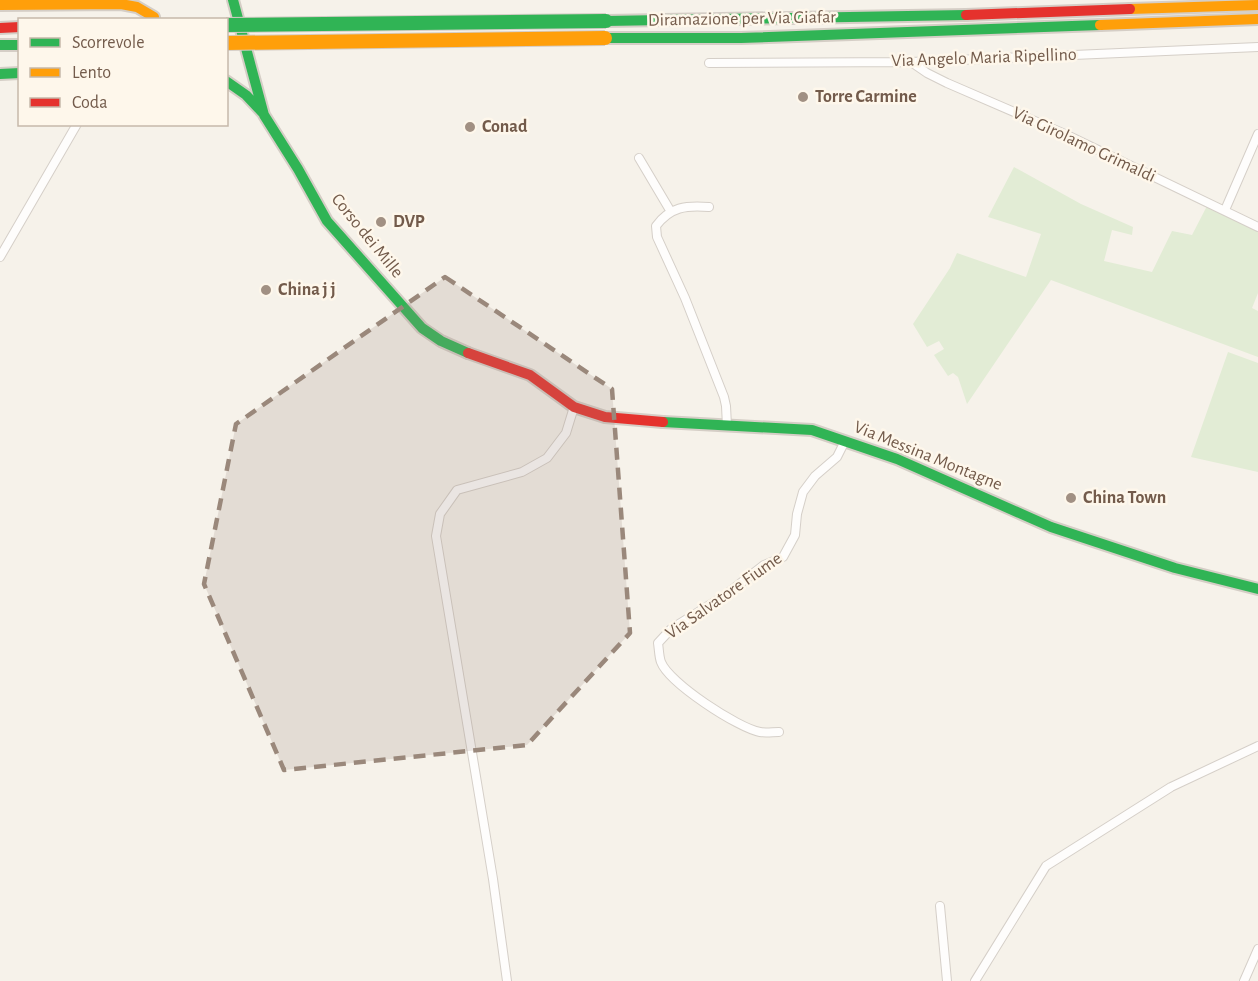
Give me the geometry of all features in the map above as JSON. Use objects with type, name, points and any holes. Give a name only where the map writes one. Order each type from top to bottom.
[{"type":"main road","name":"Corso dei Mille","points":[[232,0],[264,115],[327,220],[422,328],[462,351],[530,375],[574,407]]},
{"type":"main road","points":[[1187,6],[1235,0]]},
{"type":"main road","points":[[0,5],[121,4],[137,7],[154,17]]},
{"type":"main road","name":"Diramazione per Via Giafar","points":[[228,25],[910,16],[1258,5]]},
{"type":"main road","name":"Diramazione per Via Giafar","points":[[228,43],[782,37],[1258,19]]},
{"type":"main road","points":[[1011,29],[1258,26]]},
{"type":"main road","points":[[0,28],[18,27]]},
{"type":"main road","points":[[0,45],[18,45]]},
{"type":"main road","points":[[0,74],[18,74]]},
{"type":"main road","points":[[228,82],[246,95],[264,115]]},
{"type":"main road","name":"Via Messina Montagne","points":[[574,407],[605,417],[634,421],[812,430],[897,459],[1051,527],[1175,568],[1258,589]]},
{"type":"street","name":"Via Angelo Maria Ripellino","points":[[709,63],[911,62],[1258,47]]},
{"type":"street","name":"Via Girolamo Grimaldi","points":[[911,62],[946,83],[1065,134],[1257,223]]},
{"type":"street","points":[[0,257],[76,126]]},
{"type":"street","points":[[1225,210],[1258,135]]},
{"type":"street","points":[[639,158],[670,212]]},
{"type":"street","points":[[709,207],[680,207],[663,216],[656,226],[657,237],[685,298],[724,398],[728,417],[727,426]]},
{"type":"street","points":[[507,981],[493,879],[436,536],[440,514],[457,490],[522,472],[547,458],[566,433],[574,407]]},
{"type":"street","name":"Via Salvatore Fiume","points":[[779,732],[759,732],[729,720],[697,697],[674,678],[661,662],[658,643],[671,629],[724,596],[764,565],[783,557],[795,535],[797,514],[803,492],[815,477],[837,457],[845,441]]},
{"type":"street","points":[[975,981],[1046,866],[1171,787],[1258,746]]},
{"type":"street","points":[[940,906],[947,981]]},
{"type":"street","points":[[1244,981],[1258,949]]},
{"type":"highlighted area","points":[[445,277],[612,389],[630,633],[527,745],[284,770],[204,584],[236,424]]},
{"type":"green space","points":[[1014,167],[1081,204],[1133,227],[1132,235],[1112,230],[1104,261],[1152,272],[1172,231],[1192,235],[1208,204],[1258,231],[1258,293],[1252,308],[1258,311],[1258,357],[1051,280],[967,404],[958,377],[953,373],[948,376],[934,355],[944,349],[939,341],[927,347],[913,324],[950,268],[957,253],[1026,277],[1041,234],[988,217]]},
{"type":"green space","points":[[1228,352],[1258,363],[1258,472],[1191,457]]},
{"type":"traffic: fast","points":[[233,0],[264,115],[327,221],[422,328],[441,341],[468,353]]},
{"type":"traffic: fast","points":[[606,21],[966,15]]},
{"type":"traffic: fast","points":[[228,25],[606,21]]},
{"type":"traffic: fast","points":[[605,38],[741,38],[1100,25]]},
{"type":"traffic: fast","points":[[0,45],[18,45]]},
{"type":"traffic: fast","points":[[0,74],[18,73]]},
{"type":"traffic: fast","points":[[228,82],[246,95],[262,112]]},
{"type":"traffic: fast","points":[[663,422],[812,430],[897,459],[1051,527],[1175,568],[1258,589]]},
{"type":"traffic: slow","points":[[0,5],[121,4],[137,7],[154,17]]},
{"type":"traffic: slow","points":[[1130,9],[1258,5]]},
{"type":"traffic: slow","points":[[1100,25],[1258,19]]},
{"type":"traffic: slow","points":[[228,43],[605,38]]},
{"type":"traffic: jam","points":[[966,15],[1130,9]]},
{"type":"traffic: jam","points":[[0,28],[18,27]]},
{"type":"traffic: jam","points":[[468,353],[530,375],[574,407],[605,417],[663,422]]},
{"type":"place","name":"Torre Carmine","points":[[803,97]]},
{"type":"place","name":"Conad","points":[[470,127]]},
{"type":"place","name":"DVP","points":[[381,222]]},
{"type":"place","name":"China j j","points":[[266,290]]},
{"type":"place","name":"China Town","points":[[1071,498]]}]
